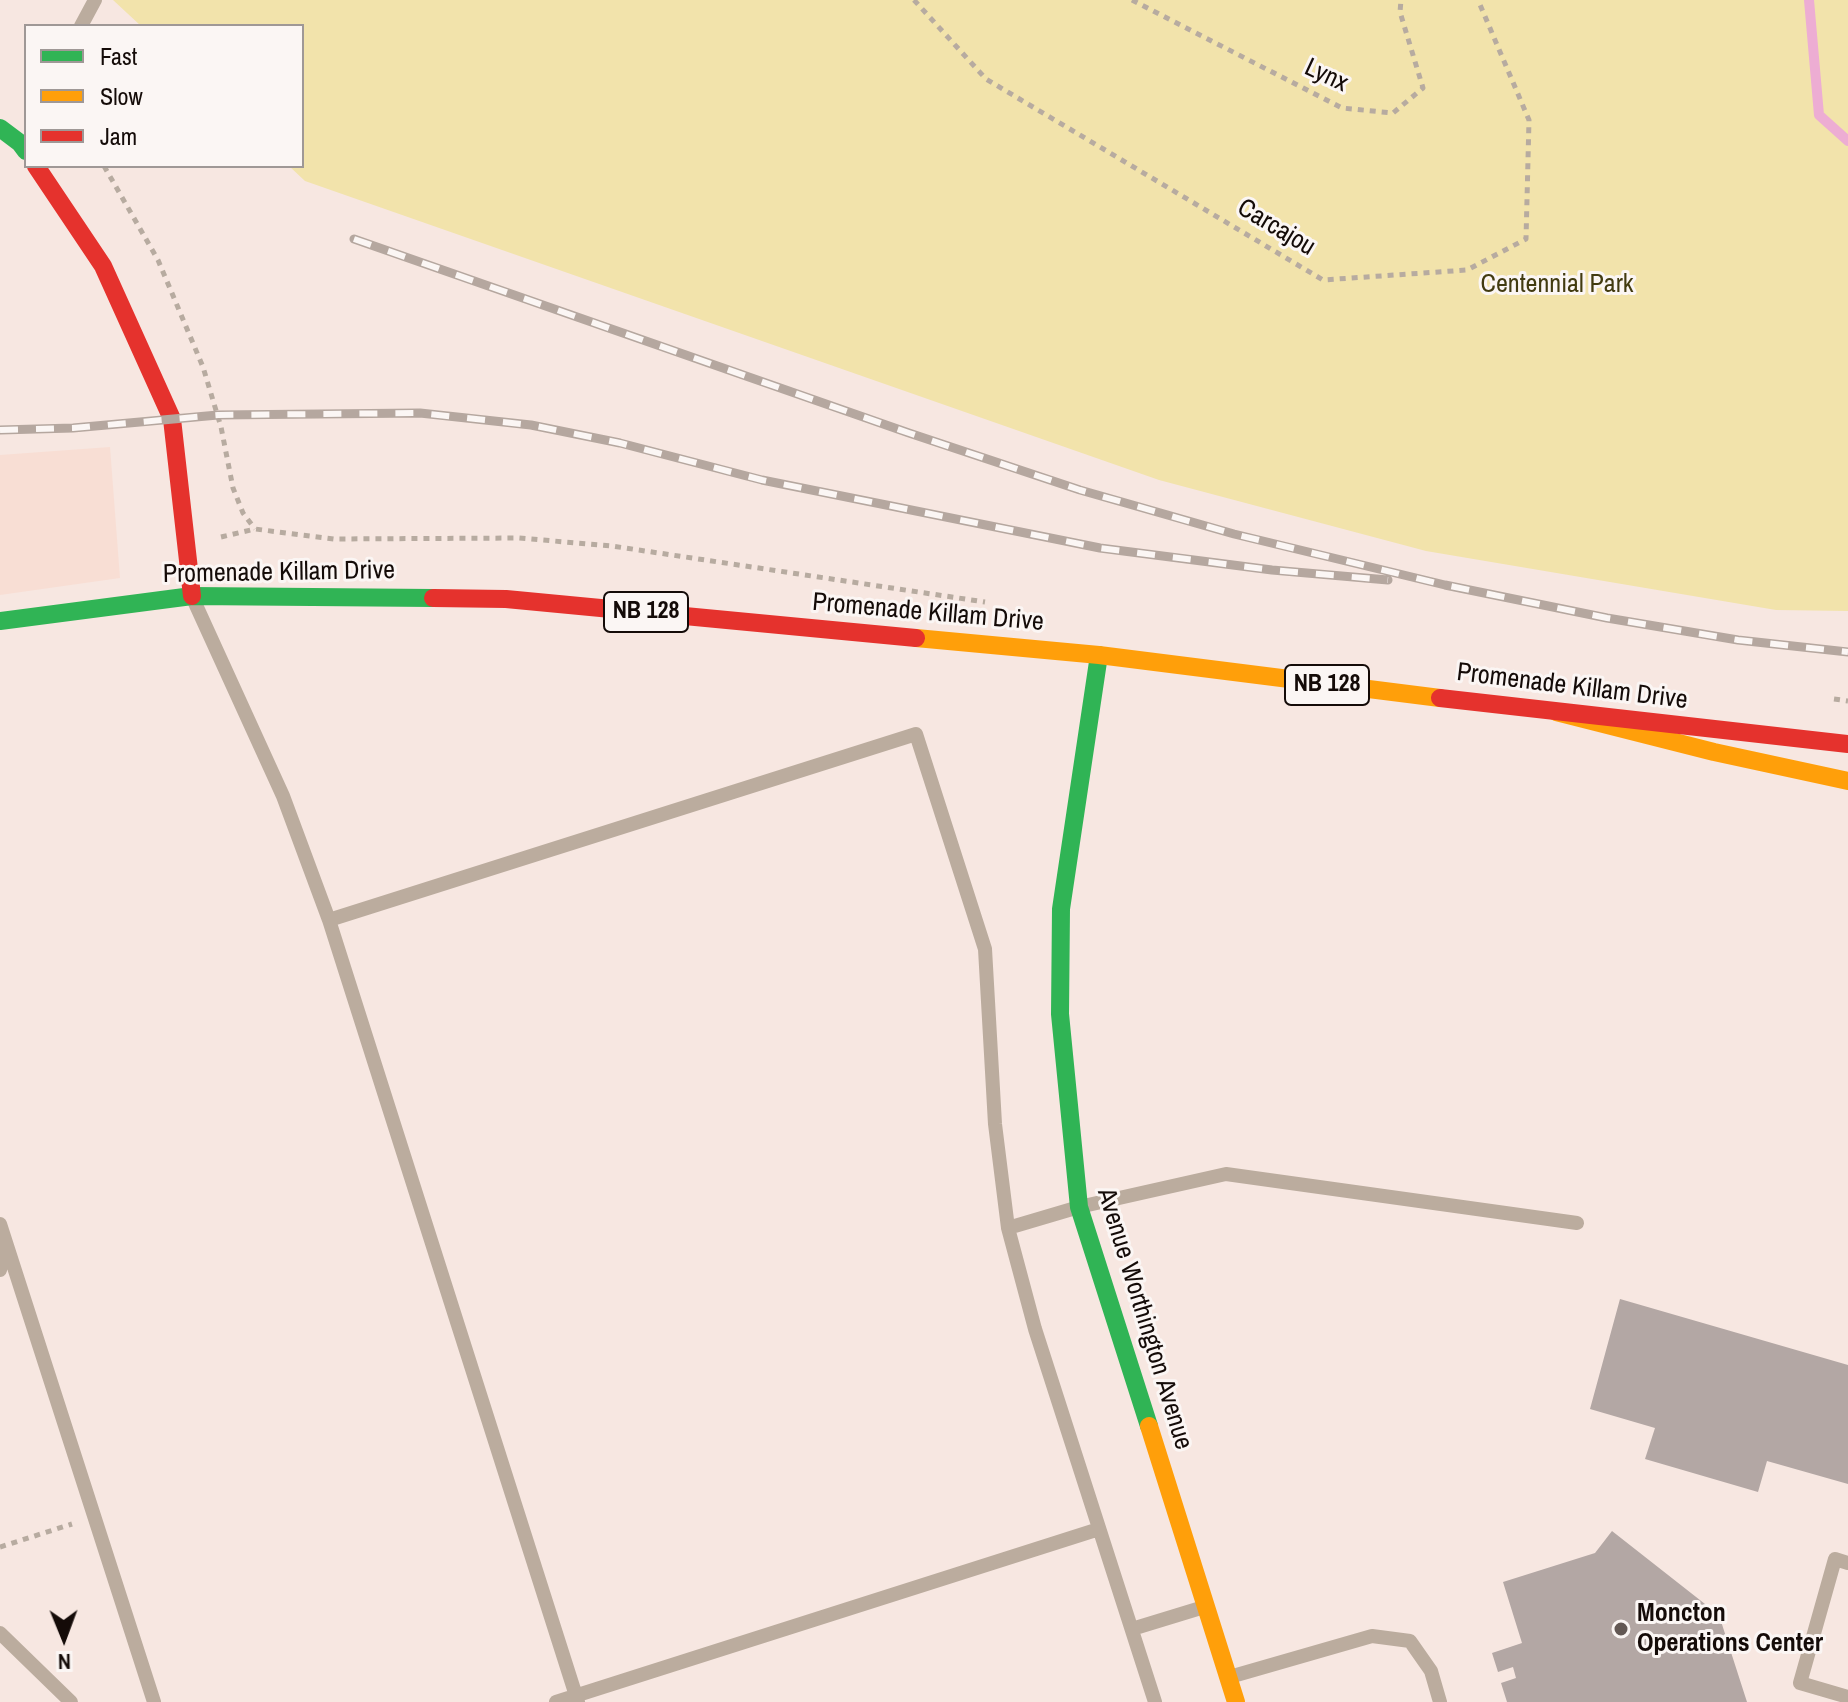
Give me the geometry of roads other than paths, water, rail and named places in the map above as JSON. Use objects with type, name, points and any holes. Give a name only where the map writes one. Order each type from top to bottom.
[{"type":"main road","points":[[0,128],[24,142]]},
{"type":"main road","points":[[37,168],[103,266],[172,419],[192,596]]},
{"type":"main road","name":"Promenade Killam Drive","points":[[0,621],[192,596],[506,599],[1099,655],[1556,712],[1848,744]]},
{"type":"main road","name":"Avenue Worthington Avenue","points":[[1099,655],[1061,909],[1060,1014],[1079,1207],[1236,1702]]},
{"type":"main road","points":[[1556,712],[1714,752],[1848,781]]},
{"type":"lane","points":[[82,24],[95,0]]},
{"type":"lane","points":[[192,596],[283,796],[329,920],[577,1699]]},
{"type":"lane","points":[[329,920],[916,734],[985,949],[995,1124],[1008,1228],[1035,1329],[1155,1702]]},
{"type":"lane","points":[[1008,1228],[1079,1207],[1226,1174],[1577,1223]]},
{"type":"lane","points":[[0,1224],[154,1702]]},
{"type":"lane","points":[[0,1270],[6,1243]]},
{"type":"lane","points":[[556,1702],[577,1699],[1099,1529]]},
{"type":"lane","points":[[1848,1563],[1835,1559],[1800,1683],[1848,1697]]},
{"type":"lane","points":[[1132,1629],[1205,1607]]},
{"type":"lane","points":[[0,1633],[71,1702]]},
{"type":"lane","points":[[1228,1678],[1372,1636],[1410,1641],[1431,1671],[1440,1702]]},
{"type":"waterway","points":[[1809,0],[1819,115],[1848,141]]},
{"type":"railway","points":[[354,239],[909,433],[1080,490],[1234,534],[1445,585],[1607,618],[1738,640],[1848,652]]},
{"type":"railway","points":[[0,430],[73,428],[218,415],[420,413],[531,425],[620,443],[762,480],[1100,548],[1272,570],[1388,580]]},
{"type":"place","name":"Moncton Operations Center","points":[[1621,1629]]},
{"type":"park label","name":"Centennial Park","points":[[1557,285]]}]
